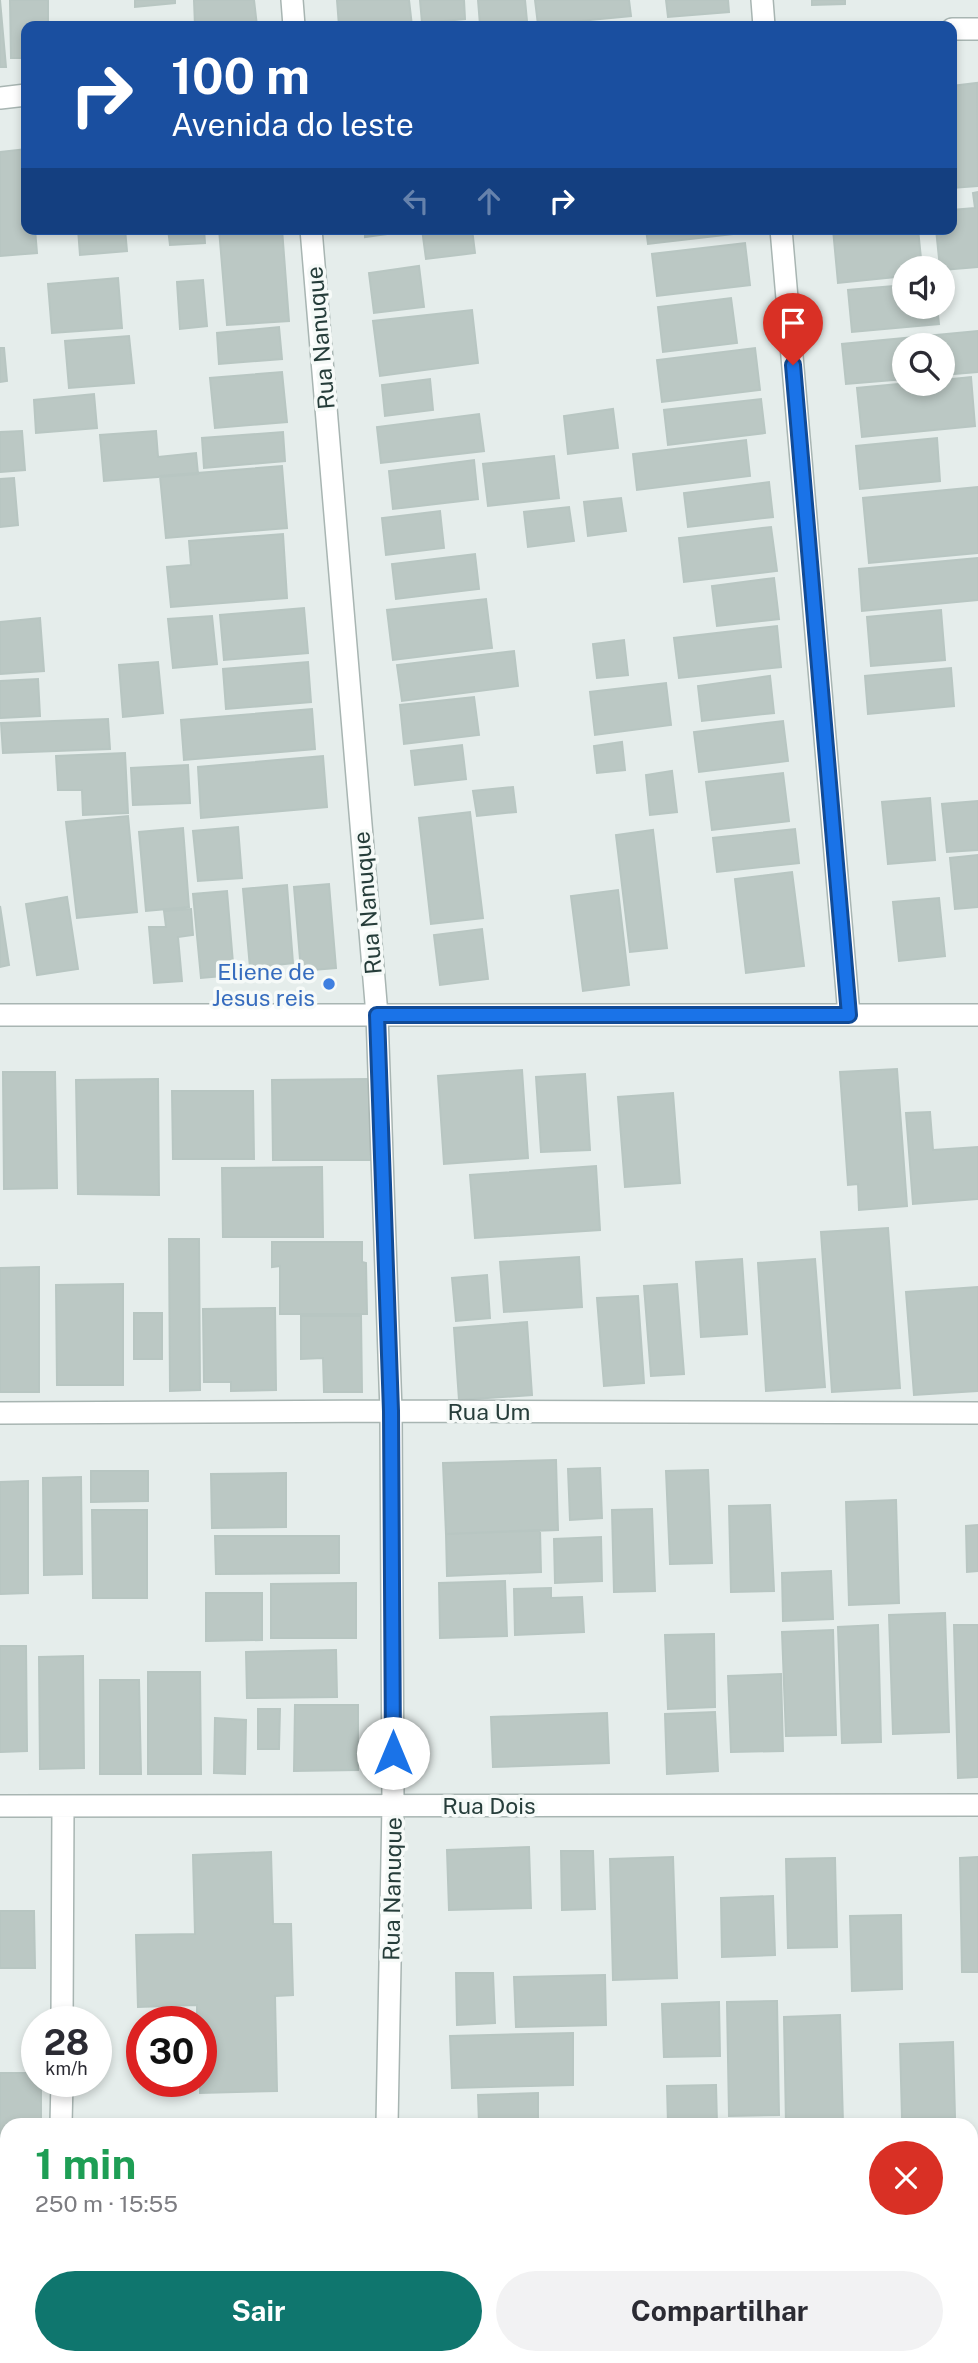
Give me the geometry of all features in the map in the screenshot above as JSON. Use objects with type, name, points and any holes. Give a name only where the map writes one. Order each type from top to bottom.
[{"type":"street","points":[[292,0],[294,21]]},
{"type":"street","points":[[762,0],[764,21]]},
{"type":"street","points":[[957,29],[978,29]]},
{"type":"street","points":[[0,98],[21,96]]},
{"type":"street","name":"Rua Nanuque","points":[[312,235],[377,1015],[391,1411],[393,1805],[387,2118]]},
{"type":"street","points":[[782,235],[849,1015]]},
{"type":"street","points":[[0,1015],[978,1016]]},
{"type":"street","name":"Rua Um","points":[[0,1413],[978,1413]]},
{"type":"street","name":"Rua Dois","points":[[0,1806],[978,1805]]},
{"type":"street","points":[[62,2006],[63,1807]]},
{"type":"street","points":[[61,2097],[61,2118]]},
{"type":"building","points":[[0,0],[6,67],[0,67]]},
{"type":"building","points":[[10,0],[48,0],[48,21],[21,21],[21,58],[11,58]]},
{"type":"building","points":[[135,0],[175,0],[175,3],[135,7]]},
{"type":"building","points":[[194,0],[254,0],[256,21],[195,21]]},
{"type":"building","points":[[337,0],[409,0],[411,21],[339,21]]},
{"type":"building","points":[[420,0],[464,0],[465,19],[422,21]]},
{"type":"building","points":[[478,0],[525,0],[527,21],[480,21]]},
{"type":"building","points":[[535,0],[629,0],[631,16],[579,21],[538,21]]},
{"type":"building","points":[[666,0],[728,0],[729,12],[668,17]]},
{"type":"building","points":[[812,0],[845,0],[845,4],[812,5]]},
{"type":"building","points":[[977,83],[978,186],[957,188],[957,85]]},
{"type":"building","points":[[21,150],[21,235],[36,235],[37,253],[0,256],[0,152]]},
{"type":"building","points":[[978,192],[978,267],[955,269],[955,256],[939,256],[937,235],[957,235],[957,210],[975,208],[973,193]]},
{"type":"building","points":[[78,235],[126,235],[127,251],[80,255]]},
{"type":"building","points":[[169,235],[204,235],[205,243],[170,245]]},
{"type":"building","points":[[220,235],[282,235],[289,321],[227,325]]},
{"type":"building","points":[[423,235],[473,235],[475,253],[426,259]]},
{"type":"building","points":[[647,235],[724,235],[648,244]]},
{"type":"building","points":[[834,235],[919,235],[921,256],[892,256],[892,277],[838,283]]},
{"type":"building","points":[[745,243],[750,285],[657,296],[652,254]]},
{"type":"building","points":[[419,266],[424,307],[374,313],[369,273]]},
{"type":"building","points":[[118,278],[122,328],[52,333],[48,284]]},
{"type":"building","points":[[203,280],[207,326],[180,329],[177,282]]},
{"type":"building","points":[[892,286],[892,319],[938,319],[939,324],[852,332],[848,290]]},
{"type":"building","points":[[731,298],[737,343],[663,352],[658,307]]},
{"type":"building","points":[[472,310],[478,363],[380,376],[373,321]]},
{"type":"building","points":[[279,327],[282,359],[219,364],[217,333]]},
{"type":"building","points":[[978,331],[978,372],[955,374],[955,333]]},
{"type":"building","points":[[129,336],[134,383],[69,388],[65,341]]},
{"type":"building","points":[[892,339],[892,380],[846,384],[842,344]]},
{"type":"building","points":[[0,348],[4,348],[7,381],[0,382]]},
{"type":"building","points":[[755,348],[760,390],[662,402],[657,360]]},
{"type":"building","points":[[282,372],[287,422],[215,428],[210,378]]},
{"type":"building","points":[[971,377],[975,426],[862,437],[857,388],[892,385],[892,396],[955,396],[955,379]]},
{"type":"building","points":[[430,379],[433,410],[385,416],[382,385]]},
{"type":"building","points":[[94,394],[97,428],[36,433],[34,400]]},
{"type":"building","points":[[761,399],[765,433],[668,445],[664,410]]},
{"type":"building","points":[[613,409],[618,448],[568,454],[564,416]]},
{"type":"building","points":[[479,414],[484,451],[381,463],[377,427]]},
{"type":"building","points":[[22,431],[25,470],[0,472],[0,432]]},
{"type":"building","points":[[156,431],[158,457],[196,453],[198,474],[104,481],[100,435]]},
{"type":"building","points":[[283,432],[285,461],[204,468],[202,438]]},
{"type":"building","points":[[937,438],[940,481],[860,489],[856,446]]},
{"type":"building","points":[[746,440],[750,476],[637,490],[633,454]]},
{"type":"building","points":[[554,456],[559,498],[488,506],[483,464]]},
{"type":"building","points":[[474,460],[478,499],[393,509],[389,471]]},
{"type":"building","points":[[282,466],[287,528],[166,538],[160,476]]},
{"type":"building","points":[[14,478],[18,525],[0,527],[0,479]]},
{"type":"building","points":[[769,482],[773,517],[688,527],[684,493]]},
{"type":"building","points":[[978,487],[978,553],[869,563],[863,498]]},
{"type":"building","points":[[621,498],[626,531],[588,536],[584,502]]},
{"type":"building","points":[[569,507],[574,541],[528,547],[524,512]]},
{"type":"building","points":[[440,511],[444,548],[386,555],[382,518]]},
{"type":"building","points":[[771,527],[777,571],[684,582],[679,538]]},
{"type":"building","points":[[283,534],[287,598],[171,607],[167,567],[191,565],[189,541]]},
{"type":"building","points":[[475,554],[479,589],[396,599],[392,564]]},
{"type":"building","points":[[978,558],[978,600],[862,611],[859,569]]},
{"type":"building","points":[[774,578],[779,619],[717,626],[712,586]]},
{"type":"building","points":[[486,599],[492,648],[393,660],[387,610]]},
{"type":"building","points":[[304,608],[308,653],[224,660],[220,615]]},
{"type":"building","points":[[941,610],[945,660],[871,666],[867,617]]},
{"type":"building","points":[[212,616],[217,664],[173,668],[168,619]]},
{"type":"building","points":[[40,618],[44,671],[0,674],[0,622]]},
{"type":"building","points":[[777,626],[781,667],[679,678],[674,638]]},
{"type":"building","points":[[624,640],[628,675],[597,678],[593,644]]},
{"type":"building","points":[[514,651],[518,686],[402,701],[397,665]]},
{"type":"building","points":[[158,662],[163,713],[123,717],[119,665]]},
{"type":"building","points":[[308,662],[311,702],[226,709],[223,669]]},
{"type":"building","points":[[951,668],[954,706],[868,714],[865,676]]},
{"type":"building","points":[[770,676],[774,713],[702,721],[698,686]]},
{"type":"building","points":[[38,679],[40,716],[0,718],[0,681]]},
{"type":"building","points":[[666,683],[671,725],[595,735],[590,692]]},
{"type":"building","points":[[474,697],[479,735],[404,744],[400,705]]},
{"type":"building","points":[[312,709],[315,749],[184,760],[181,720]]},
{"type":"building","points":[[108,719],[110,749],[3,753],[1,723]]},
{"type":"building","points":[[783,721],[788,761],[699,772],[694,732]]},
{"type":"building","points":[[622,742],[625,770],[597,773],[594,746]]},
{"type":"building","points":[[462,745],[466,779],[415,785],[411,751]]},
{"type":"building","points":[[125,753],[128,813],[83,815],[82,790],[58,790],[56,756]]},
{"type":"building","points":[[323,756],[327,807],[201,818],[198,767]]},
{"type":"building","points":[[188,765],[190,803],[133,805],[131,768]]},
{"type":"building","points":[[672,771],[677,812],[650,815],[646,775]]},
{"type":"building","points":[[783,773],[789,821],[712,830],[706,782]]},
{"type":"building","points":[[513,787],[516,812],[477,816],[473,791]]},
{"type":"building","points":[[930,798],[935,860],[888,864],[882,802]]},
{"type":"building","points":[[978,801],[978,850],[947,852],[942,804]]},
{"type":"building","points":[[470,812],[483,918],[431,924],[419,818]]},
{"type":"building","points":[[128,816],[137,912],[77,918],[66,822]]},
{"type":"building","points":[[238,827],[242,878],[198,881],[193,831]]},
{"type":"building","points":[[183,828],[189,907],[146,911],[139,832]]},
{"type":"building","points":[[795,829],[799,863],[717,872],[713,838]]},
{"type":"building","points":[[653,830],[667,948],[630,952],[616,835]]},
{"type":"building","points":[[978,855],[978,907],[955,909],[950,858]]},
{"type":"building","points":[[792,872],[804,966],[746,973],[735,879]]},
{"type":"building","points":[[329,884],[336,968],[301,971],[294,887]]},
{"type":"building","points":[[287,885],[293,963],[250,968],[243,889]]},
{"type":"building","points":[[618,890],[629,985],[583,991],[571,896]]},
{"type":"building","points":[[227,891],[234,975],[201,978],[193,894]]},
{"type":"building","points":[[67,897],[78,969],[37,975],[26,904]]},
{"type":"building","points":[[939,898],[945,956],[899,961],[893,902]]},
{"type":"building","points":[[0,906],[9,965],[0,967]]},
{"type":"building","points":[[191,909],[193,935],[178,937],[182,981],[154,983],[149,927],[166,927],[164,911]]},
{"type":"building","points":[[482,929],[488,979],[440,985],[434,935]]},
{"type":"building","points":[[897,1069],[907,1206],[859,1210],[858,1184],[848,1185],[840,1072]]},
{"type":"building","points":[[522,1070],[528,1158],[444,1164],[438,1076]]},
{"type":"building","points":[[3,1072],[55,1072],[57,1188],[4,1189]]},
{"type":"building","points":[[585,1074],[590,1150],[541,1152],[536,1077]]},
{"type":"building","points":[[158,1079],[159,1195],[78,1194],[76,1080]]},
{"type":"building","points":[[370,1079],[371,1160],[273,1160],[272,1080]]},
{"type":"building","points":[[172,1091],[253,1091],[254,1159],[173,1159]]},
{"type":"building","points":[[673,1093],[680,1183],[625,1187],[618,1097]]},
{"type":"building","points":[[930,1112],[933,1150],[978,1147],[978,1199],[913,1204],[906,1113]]},
{"type":"building","points":[[596,1166],[600,1230],[475,1238],[470,1175]]},
{"type":"building","points":[[322,1167],[323,1237],[223,1237],[222,1168]]},
{"type":"building","points":[[888,1228],[900,1388],[832,1392],[821,1232]]},
{"type":"building","points":[[169,1239],[199,1239],[200,1390],[170,1391]]},
{"type":"building","points":[[272,1242],[362,1242],[362,1262],[366,1263],[367,1314],[280,1314],[280,1266],[272,1267]]},
{"type":"building","points":[[579,1257],[582,1307],[504,1312],[500,1262]]},
{"type":"building","points":[[742,1259],[747,1334],[701,1337],[696,1262]]},
{"type":"building","points":[[815,1259],[825,1387],[766,1391],[758,1263]]},
{"type":"building","points":[[39,1267],[39,1392],[0,1392],[0,1268]]},
{"type":"building","points":[[487,1275],[490,1318],[456,1321],[452,1278]]},
{"type":"building","points":[[123,1284],[123,1385],[57,1385],[56,1285]]},
{"type":"building","points":[[677,1284],[684,1374],[651,1376],[644,1286]]},
{"type":"building","points":[[978,1287],[978,1391],[914,1395],[906,1292]]},
{"type":"building","points":[[638,1296],[644,1383],[604,1386],[597,1298]]},
{"type":"building","points":[[275,1308],[276,1390],[231,1391],[231,1382],[204,1382],[203,1309]]},
{"type":"building","points":[[134,1313],[162,1313],[162,1359],[134,1359]]},
{"type":"building","points":[[301,1316],[361,1316],[362,1392],[324,1392],[323,1358],[301,1359]]},
{"type":"building","points":[[527,1322],[532,1395],[459,1400],[454,1328]]},
{"type":"building","points":[[556,1460],[558,1530],[446,1534],[443,1463]]},
{"type":"building","points":[[600,1468],[602,1518],[570,1520],[568,1469]]},
{"type":"building","points":[[708,1470],[712,1563],[670,1564],[666,1471]]},
{"type":"building","points":[[91,1471],[148,1471],[148,1501],[91,1502]]},
{"type":"building","points":[[286,1473],[286,1527],[212,1528],[211,1474]]},
{"type":"building","points":[[81,1477],[82,1574],[44,1575],[43,1478]]},
{"type":"building","points":[[28,1481],[28,1593],[0,1594],[0,1482]]},
{"type":"building","points":[[896,1500],[899,1603],[849,1605],[846,1502]]},
{"type":"building","points":[[770,1505],[774,1591],[731,1592],[729,1506]]},
{"type":"building","points":[[652,1509],[655,1591],[614,1592],[612,1510]]},
{"type":"building","points":[[92,1510],[147,1510],[147,1598],[93,1598]]},
{"type":"building","points":[[978,1525],[978,1571],[967,1572],[966,1526]]},
{"type":"building","points":[[540,1530],[541,1572],[447,1576],[446,1534]]},
{"type":"building","points":[[215,1536],[339,1536],[339,1573],[216,1574]]},
{"type":"building","points":[[601,1537],[602,1581],[555,1583],[554,1539]]},
{"type":"building","points":[[831,1571],[833,1619],[783,1621],[782,1573]]},
{"type":"building","points":[[505,1581],[507,1636],[440,1638],[439,1583]]},
{"type":"building","points":[[356,1583],[356,1638],[271,1638],[271,1584]]},
{"type":"building","points":[[551,1588],[551,1598],[582,1597],[584,1632],[515,1635],[514,1589]]},
{"type":"building","points":[[206,1593],[262,1593],[262,1640],[206,1641]]},
{"type":"building","points":[[945,1613],[949,1732],[893,1734],[889,1615]]},
{"type":"building","points":[[878,1625],[881,1742],[842,1743],[838,1627]]},
{"type":"building","points":[[954,1625],[978,1625],[978,1777],[958,1778]]},
{"type":"building","points":[[833,1630],[836,1735],[786,1736],[782,1632]]},
{"type":"building","points":[[714,1634],[715,1707],[668,1709],[665,1635]]},
{"type":"building","points":[[0,1646],[26,1646],[27,1751],[0,1752]]},
{"type":"building","points":[[336,1650],[337,1697],[247,1698],[246,1652]]},
{"type":"building","points":[[83,1656],[84,1768],[40,1769],[39,1657]]},
{"type":"building","points":[[148,1672],[200,1672],[201,1774],[148,1774]]},
{"type":"building","points":[[781,1674],[783,1751],[731,1752],[728,1676]]},
{"type":"building","points":[[100,1680],[139,1680],[141,1774],[100,1774]]},
{"type":"building","points":[[295,1705],[358,1705],[358,1770],[294,1771]]},
{"type":"building","points":[[258,1709],[280,1709],[279,1749],[258,1749]]},
{"type":"building","points":[[715,1712],[718,1771],[667,1774],[665,1714]]},
{"type":"building","points":[[607,1713],[609,1763],[493,1767],[491,1717]]},
{"type":"building","points":[[215,1718],[246,1720],[245,1774],[214,1773]]},
{"type":"building","points":[[529,1847],[531,1908],[449,1910],[447,1850]]},
{"type":"building","points":[[561,1851],[593,1851],[595,1909],[562,1910]]},
{"type":"building","points":[[271,1852],[273,1924],[291,1924],[293,1995],[275,1996],[277,2091],[217,2093],[217,2006],[138,2006],[136,1935],[195,1934],[193,1855]]},
{"type":"building","points":[[673,1857],[677,1978],[613,1980],[610,1859]]},
{"type":"building","points":[[978,1857],[978,1972],[962,1972],[960,1858]]},
{"type":"building","points":[[835,1858],[837,1947],[788,1948],[786,1859]]},
{"type":"building","points":[[773,1896],[775,1955],[722,1957],[721,1898]]},
{"type":"building","points":[[0,1911],[34,1911],[35,1968],[0,1968]]},
{"type":"building","points":[[901,1915],[902,1989],[852,1991],[850,1916]]},
{"type":"building","points":[[456,1973],[493,1973],[495,2023],[457,2025]]},
{"type":"building","points":[[605,1975],[606,2025],[516,2027],[514,1977]]},
{"type":"building","points":[[777,2001],[779,2115],[729,2116],[727,2002]]},
{"type":"building","points":[[719,2002],[720,2056],[664,2057],[662,2004]]},
{"type":"building","points":[[840,2015],[843,2118],[786,2118],[784,2017]]},
{"type":"building","points":[[573,2033],[573,2085],[452,2088],[450,2036]]},
{"type":"building","points":[[953,2042],[955,2117],[902,2118],[900,2044]]},
{"type":"building","points":[[0,2073],[21,2073],[21,2097],[41,2097],[41,2118],[0,2118]]},
{"type":"building","points":[[716,2085],[717,2118],[668,2118],[667,2086]]},
{"type":"building","points":[[538,2093],[538,2118],[479,2118],[478,2095]]},
{"type":"place","name":"Eliene de Jesus reis","points":[[329,984]]},
{"type":"route","points":[[393,1753],[391,1411],[377,1015],[849,1015],[793,365]]}]
